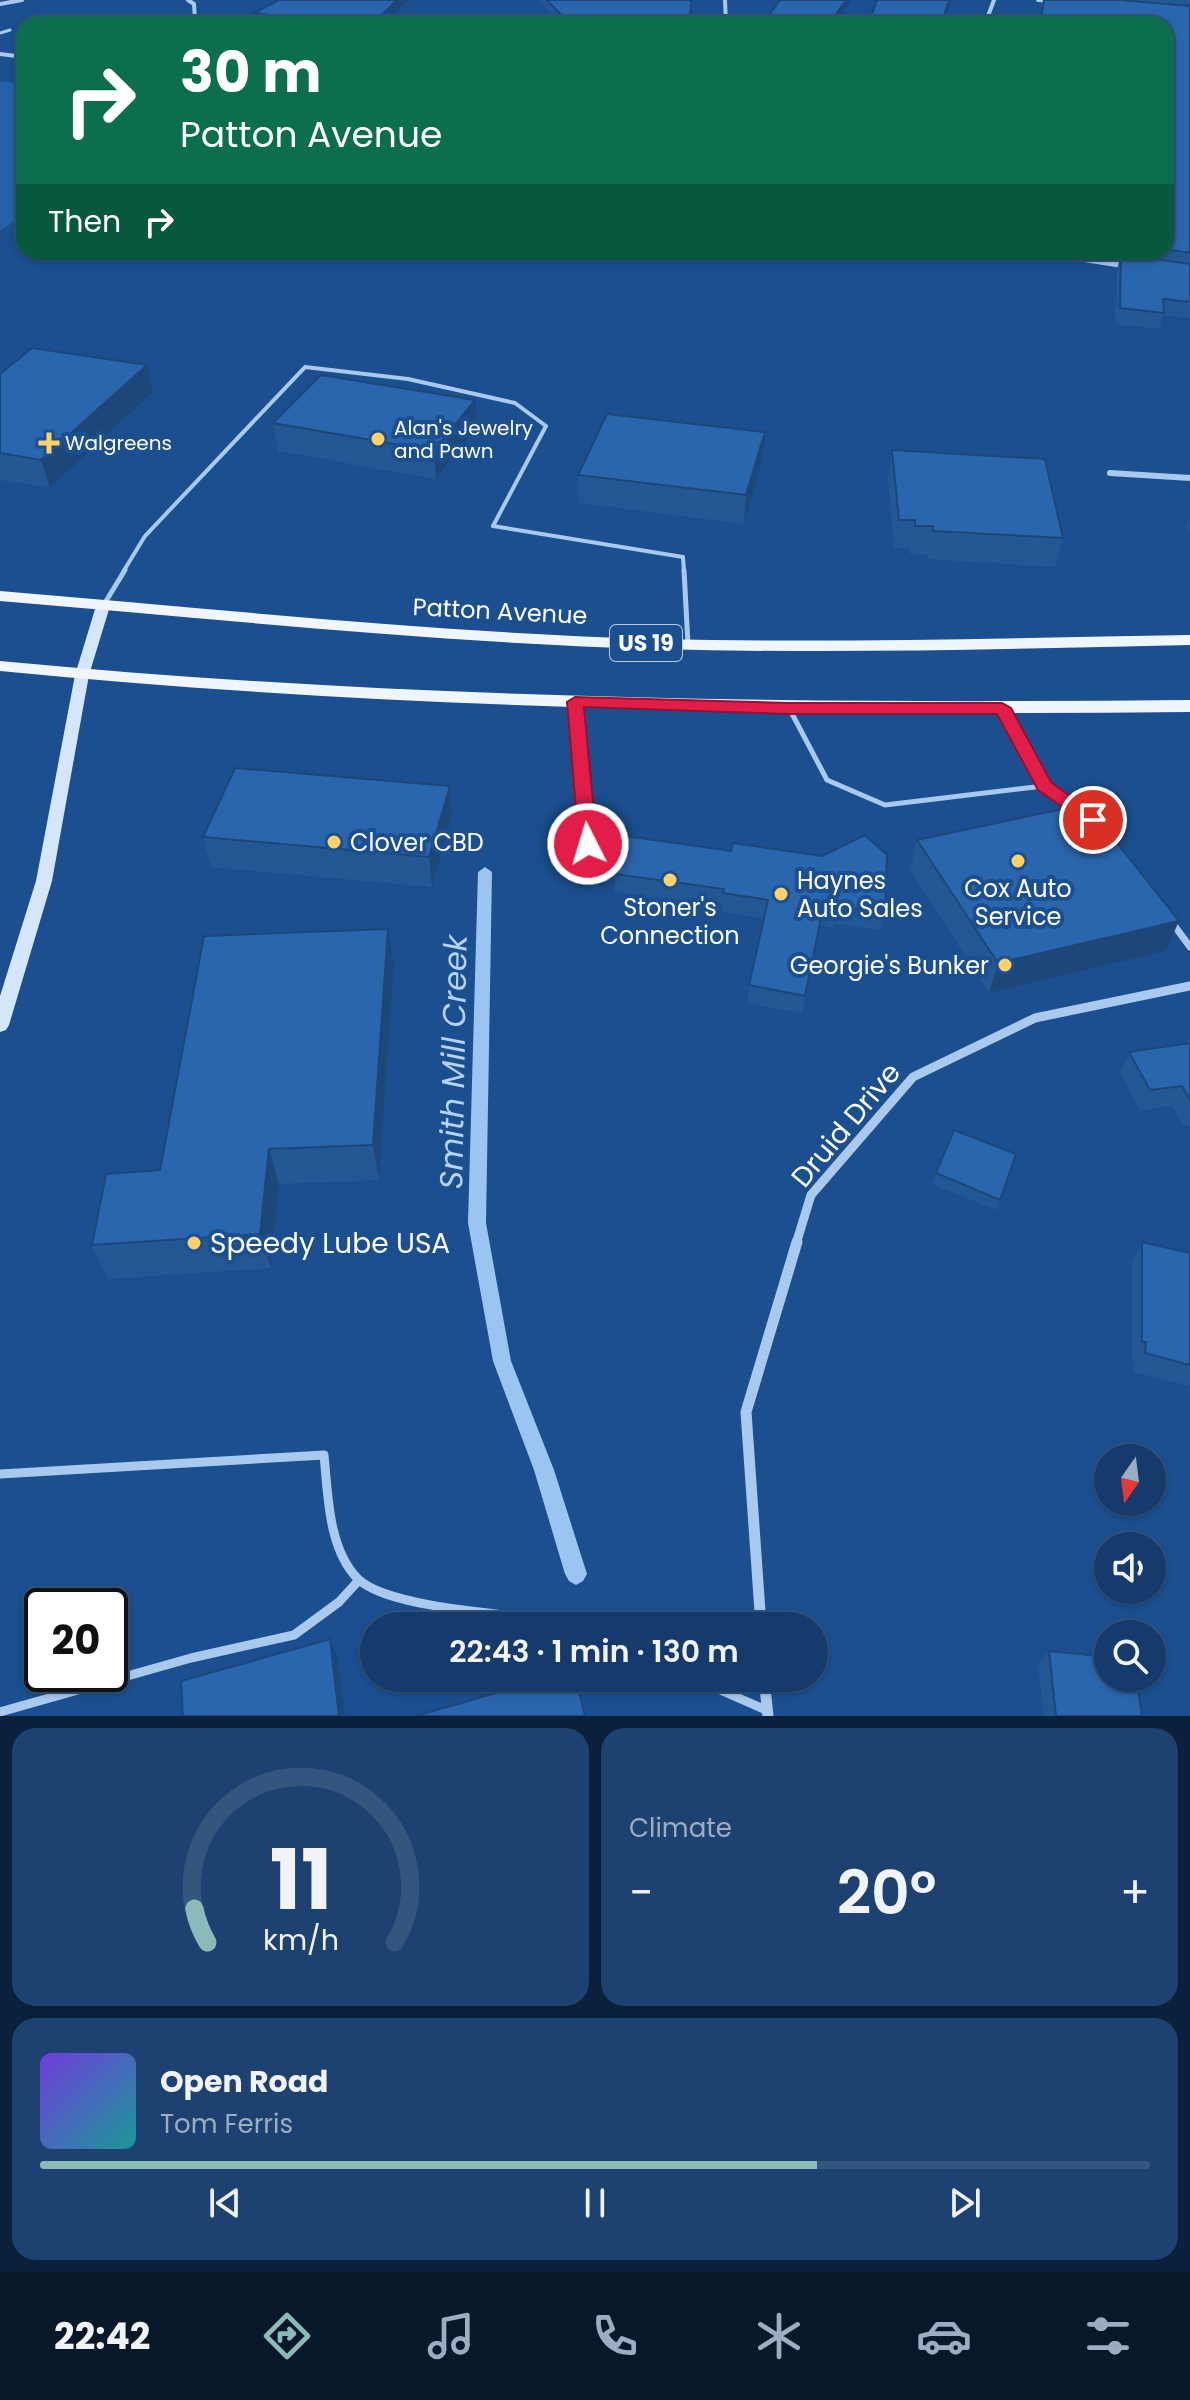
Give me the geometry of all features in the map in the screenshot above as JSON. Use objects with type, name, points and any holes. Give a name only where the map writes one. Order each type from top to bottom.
[{"type":"main road","name":"Patton Avenue","points":[[0,596],[439,632],[688,644],[885,646],[1190,640]]},
{"type":"main road","points":[[0,1025],[44,881],[82,675],[103,606]]},
{"type":"main road","points":[[0,666],[82,675],[411,698],[789,708],[1190,706]]},
{"type":"street","points":[[0,4],[22,0]]},
{"type":"street","points":[[1038,0],[1068,3]]},
{"type":"street","points":[[1089,260],[1129,266]]},
{"type":"street","points":[[1110,473],[1190,478]]},
{"type":"street","name":"Druid Drive","points":[[760,1612],[746,1412],[811,1195],[913,1077],[1035,1018],[1190,986]]},
{"type":"street","points":[[765,1692],[767,1713]]},
{"type":"lane","points":[[0,33],[10,30]]},
{"type":"lane","points":[[103,606],[145,536],[305,367],[408,379],[515,403],[525,410],[546,426],[493,526],[683,557],[688,644]]},
{"type":"lane","points":[[575,702],[588,844]]},
{"type":"lane","points":[[789,708],[827,780],[885,805],[1044,786]]},
{"type":"lane","points":[[1002,708],[1044,786],[1081,811]]},
{"type":"lane","points":[[1161,909],[1190,947]]},
{"type":"lane","points":[[0,1474],[324,1455],[330,1511],[342,1554],[359,1580],[407,1602],[489,1612]]},
{"type":"lane","points":[[0,1712],[18,1712],[191,1658],[294,1635],[339,1602],[359,1580]]},
{"type":"lane","points":[[723,1692],[767,1713]]},
{"type":"shaded area","points":[[0,81],[16,83],[16,220],[0,231]]},
{"type":"building","points":[[279,0],[397,0],[380,16],[254,13]]},
{"type":"building","points":[[547,0],[691,0],[690,16],[562,16]]},
{"type":"building","points":[[780,0],[846,0],[835,16],[769,16]]},
{"type":"building","points":[[877,0],[949,0],[944,16],[872,16]]},
{"type":"building","points":[[1044,0],[1120,0],[1190,6],[1190,253],[1174,250],[1174,16],[1041,16]]},
{"type":"building","points":[[1121,260],[1190,264],[1190,302],[1163,299],[1164,313],[1120,308]]},
{"type":"building","points":[[32,348],[147,365],[41,460],[0,453],[0,374]]},
{"type":"building","points":[[321,375],[475,400],[434,451],[273,423]]},
{"type":"building","points":[[607,414],[765,432],[746,495],[578,475]]},
{"type":"building","points":[[892,450],[1045,459],[1063,538],[933,531],[933,526],[915,526],[915,520],[899,520]]},
{"type":"building","points":[[235,768],[450,786],[429,857],[203,837]]},
{"type":"building","points":[[1086,804],[1179,921],[998,963],[917,840]]},
{"type":"building","points":[[865,835],[887,855],[885,912],[837,906],[837,910],[823,908],[805,996],[749,985],[768,900],[723,893],[724,889],[615,874],[625,836],[731,851],[733,843],[822,856]]},
{"type":"building","points":[[388,929],[373,1145],[269,1149],[260,1234],[92,1245],[106,1174],[160,1170],[204,936]]},
{"type":"building","points":[[1190,1043],[1190,1100],[1182,1086],[1150,1090],[1129,1052]]},
{"type":"building","points":[[954,1130],[1016,1154],[1000,1200],[936,1173]]},
{"type":"building","points":[[1142,1242],[1190,1253],[1190,1365],[1145,1353],[1146,1342],[1142,1342]]},
{"type":"building","points":[[330,1639],[339,1716],[183,1716],[181,1681]]},
{"type":"building","points":[[1049,1651],[1094,1656],[1094,1692],[1138,1692],[1142,1716],[1056,1716]]},
{"type":"building","points":[[499,1692],[579,1692],[585,1716],[416,1716]]},
{"type":"waterway","name":"Smith Mill Creek","points":[[485,872],[477,1223],[502,1361],[544,1470],[576,1574]]},
{"type":"place","name":"Alan's Jewelry and Pawn","points":[[378,439]]},
{"type":"place","name":"Walgreens","points":[[49,443]]},
{"type":"place","name":"Clover CBD","points":[[334,842]]},
{"type":"place","name":"Cox Auto Service","points":[[1018,861]]},
{"type":"place","name":"Stoner's Connection","points":[[670,880]]},
{"type":"place","name":"Haynes Auto Sales","points":[[781,894]]},
{"type":"place","name":"Georgie's Bunker","points":[[1005,965]]},
{"type":"place","name":"Speedy Lube USA","points":[[194,1243]]},
{"type":"route","points":[[588,844],[575,702],[907,710],[1002,708],[1044,786],[1093,820]]}]
